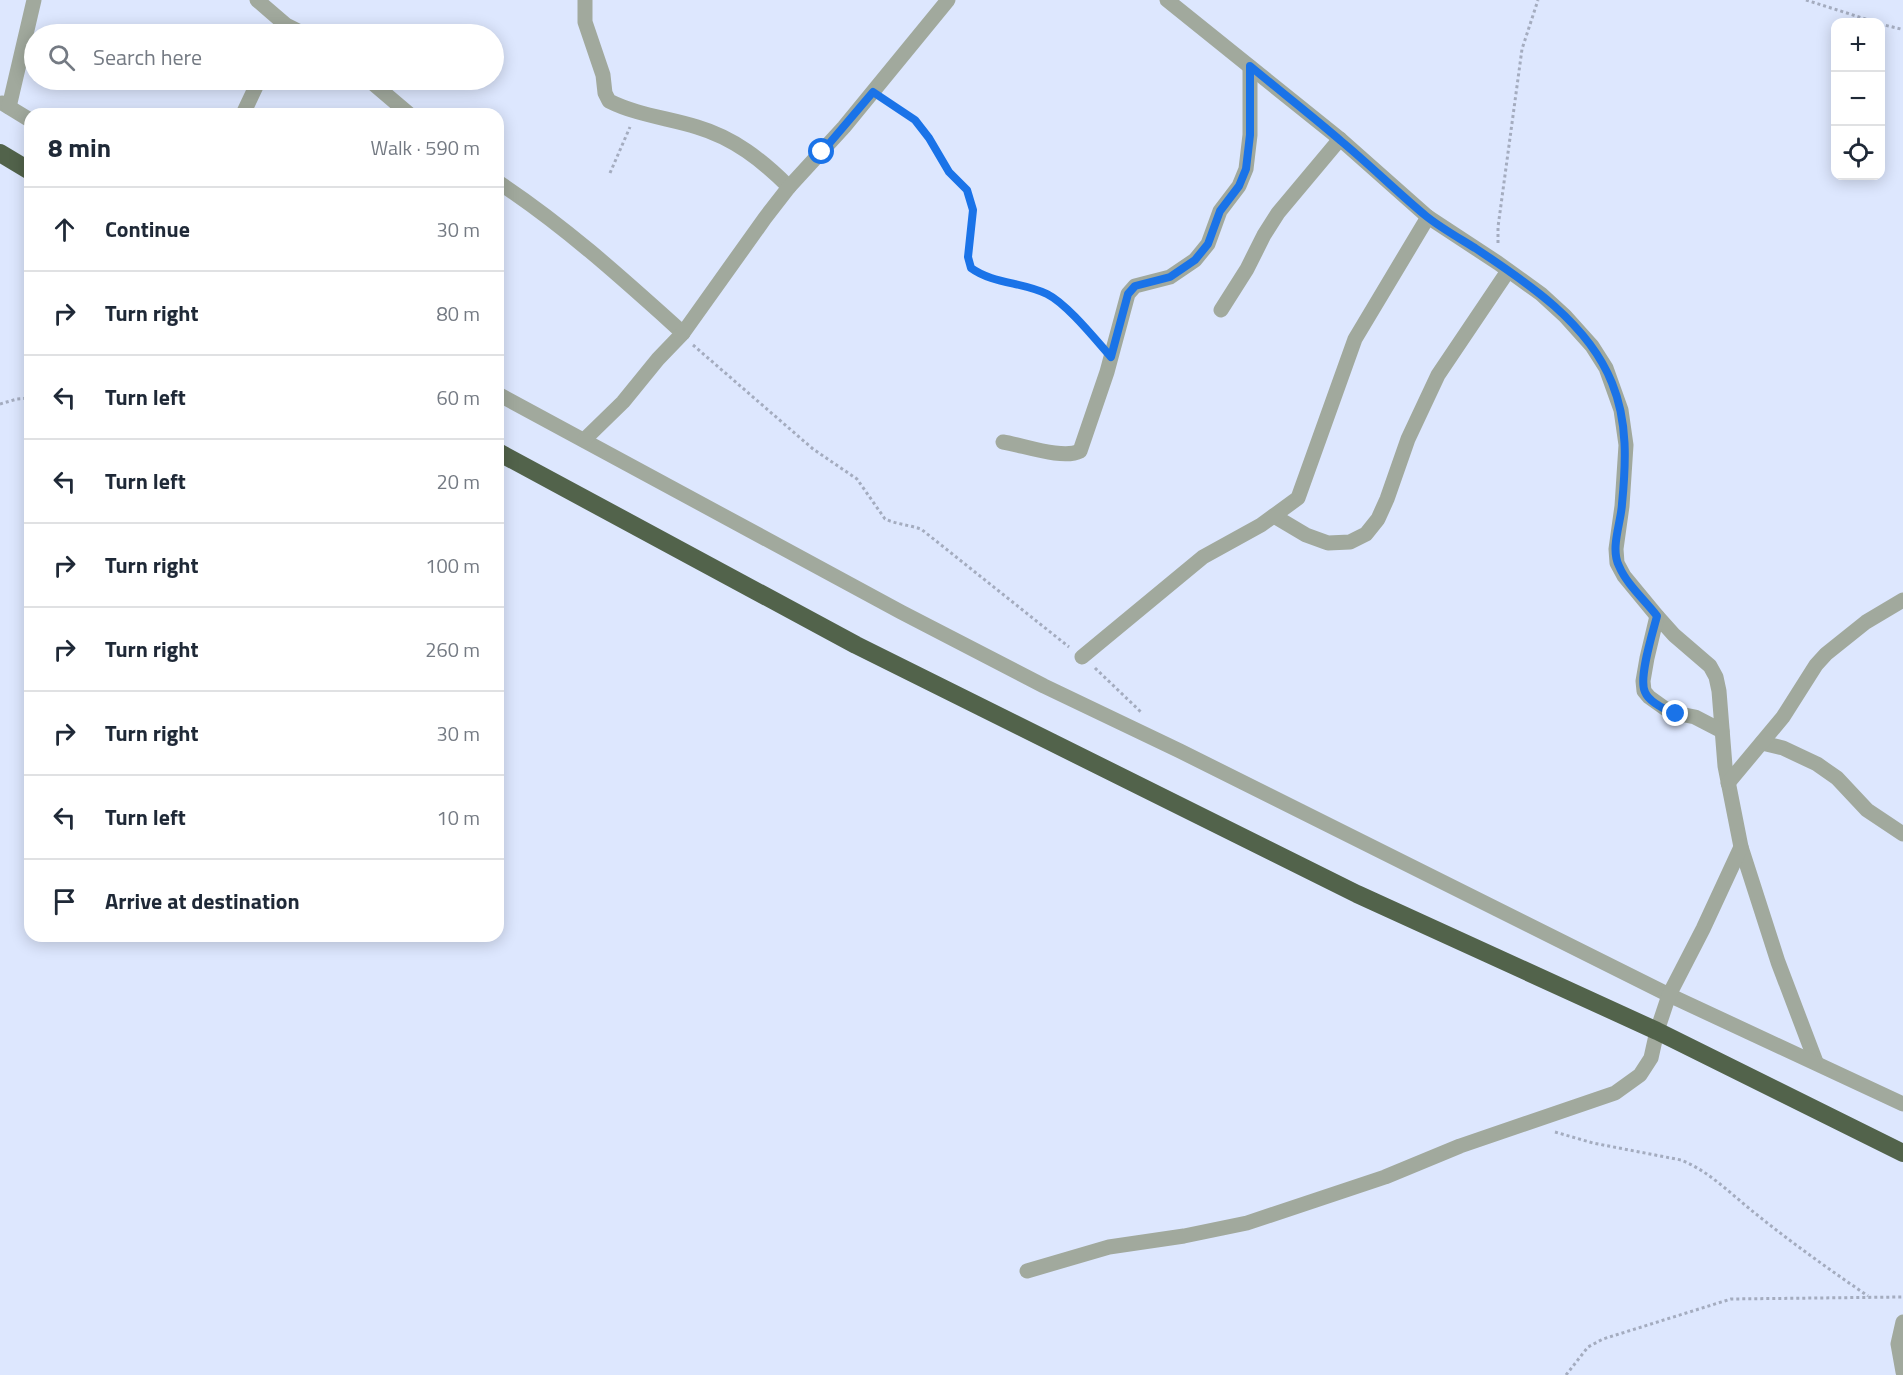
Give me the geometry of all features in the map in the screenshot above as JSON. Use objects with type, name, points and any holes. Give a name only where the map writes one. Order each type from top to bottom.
[{"type":"highway","points":[[0,153],[24,167]]},
{"type":"highway","points":[[504,455],[856,645],[1357,894],[1657,1031],[1903,1153]]},
{"type":"street","points":[[27,24],[34,0]]},
{"type":"street","points":[[257,0],[279,24]]},
{"type":"street","points":[[585,0],[585,22],[603,75],[605,93],[609,101],[637,112],[723,136],[764,162],[789,187]]},
{"type":"street","points":[[584,440],[623,402],[683,334],[789,187],[837,135],[948,0]]},
{"type":"street","points":[[1167,0],[1340,139],[1428,218],[1541,294],[1592,346],[1606,368],[1621,410],[1626,445],[1616,559],[1624,576],[1657,616],[1674,635],[1710,666],[1716,677],[1728,783],[1741,847],[1778,962],[1816,1062]]},
{"type":"street","points":[[24,35],[4,104],[24,116]]},
{"type":"street","points":[[1003,442],[1059,453],[1079,452],[1101,392],[1128,294],[1135,286],[1170,277],[1195,260],[1208,244],[1220,211],[1242,179],[1248,160],[1250,135],[1250,66]]},
{"type":"street","points":[[246,108],[254,90]]},
{"type":"street","points":[[381,90],[402,108]]},
{"type":"street","points":[[1221,310],[1278,213],[1340,139]]},
{"type":"street","points":[[504,186],[593,252],[683,334]]},
{"type":"street","points":[[1082,657],[1203,557],[1274,516],[1298,498],[1354,339],[1428,218]]},
{"type":"street","points":[[1274,516],[1321,542],[1350,542],[1366,534],[1378,519],[1405,447],[1438,375],[1503,267]]},
{"type":"street","points":[[504,397],[901,612],[1044,686],[1180,751],[1669,995],[1903,1104]]},
{"type":"street","points":[[1728,783],[1783,717],[1810,674],[1826,654],[1866,622],[1903,600]]},
{"type":"street","points":[[1657,616],[1643,681],[1644,691],[1649,698],[1670,712],[1700,719],[1722,731]]},
{"type":"street","points":[[1700,719],[1720,701]]},
{"type":"street","points":[[1762,743],[1783,748],[1817,764],[1837,778],[1867,810],[1903,834]]},
{"type":"street","points":[[1027,1271],[1109,1247],[1247,1224],[1385,1178],[1460,1146],[1624,1088],[1640,1075],[1651,1058],[1669,995],[1741,847]]},
{"type":"street","points":[[1903,1322],[1898,1344],[1903,1372]]},
{"type":"path","points":[[1503,267],[1498,227],[1522,49],[1538,0]]},
{"type":"path","points":[[1806,0],[1862,18]]},
{"type":"path","points":[[1885,25],[1900,29]]},
{"type":"path","points":[[873,92],[915,120],[929,138],[949,172],[967,190],[973,210],[968,257],[971,268],[986,276],[1048,294],[1063,306],[1111,357]]},
{"type":"path","points":[[610,173],[637,112]]},
{"type":"path","points":[[683,334],[813,449],[857,479],[885,519],[892,523],[905,523],[921,529],[1082,657],[1150,720]]},
{"type":"path","points":[[0,404],[24,398]]},
{"type":"path","points":[[1527,1124],[1593,1143],[1635,1150],[1690,1164],[1711,1177],[1817,1261],[1868,1296]]},
{"type":"path","points":[[1566,1375],[1588,1347],[1603,1339],[1716,1302],[1731,1299],[1903,1297]]},
{"type":"route","points":[[822,152],[873,92],[915,120],[924,130],[943,164],[967,190],[973,210],[968,257],[971,268],[977,273],[1048,294],[1057,300],[1111,357],[1117,330],[1132,288],[1170,277],[1195,260],[1208,244],[1220,211],[1239,186],[1248,160],[1250,66],[1340,139],[1428,218],[1541,294],[1592,346],[1606,368],[1613,385],[1621,410],[1626,445],[1616,559],[1624,576],[1657,616],[1643,681],[1644,691],[1649,698],[1676,714]]}]
